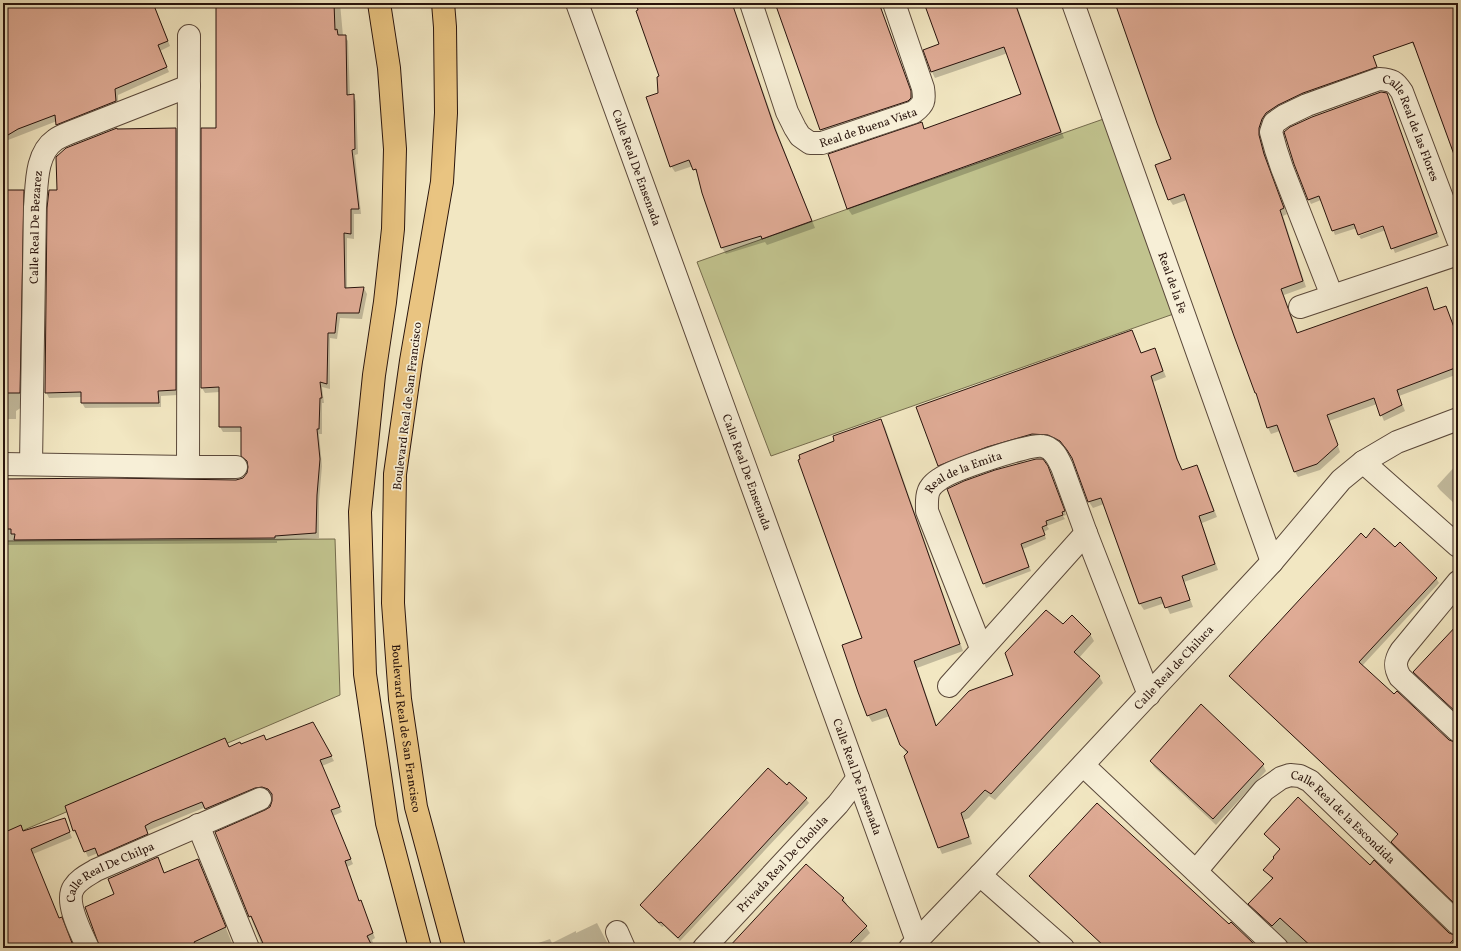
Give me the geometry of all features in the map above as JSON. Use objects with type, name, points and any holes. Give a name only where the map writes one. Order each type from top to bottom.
[{"type":"main road","points":[[379,3],[389,68],[395,149],[394,229],[374,375],[360,512],[365,674],[387,823],[420,948]]},
{"type":"main road","name":"Boulevard Real de San Francisco","points":[[443,3],[445,28],[446,113],[442,182],[411,361],[395,474],[393,603],[400,699],[416,807],[454,948]]},
{"type":"street","name":"Calle Real De Ensenada","points":[[577,3],[858,778],[914,945]]},
{"type":"street","name":"Real de Buena Vista","points":[[751,3],[787,112],[800,136],[810,143],[822,143],[914,112],[921,106],[925,98],[923,88],[894,3]]},
{"type":"street","name":"Real de la Fe","points":[[1073,3],[1272,562]]},
{"type":"street","points":[[188,467],[189,36]]},
{"type":"street","name":"Calle Real de las Flores","points":[[1332,296],[1282,168],[1272,138],[1274,123],[1284,116],[1307,105],[1379,79],[1388,79],[1396,83],[1402,92],[1458,240]]},
{"type":"street","name":"Calle Real De Bezarez","points":[[31,464],[35,208],[39,169],[43,153],[54,140],[69,133],[189,86]]},
{"type":"street","points":[[1300,307],[1458,254]]},
{"type":"street","name":"Calle Real de Chiluca","points":[[914,945],[1272,562],[1341,480],[1363,462],[1397,442],[1458,419]]},
{"type":"street","name":"Real de la Emita","points":[[981,648],[927,511],[927,500],[930,488],[940,479],[960,469],[1030,447],[1043,446],[1051,450],[1058,457],[1149,695]]},
{"type":"street","points":[[1363,462],[1458,546]]},
{"type":"street","points":[[3,464],[188,467],[236,466]]},
{"type":"street","points":[[949,686],[981,648],[1086,533]]},
{"type":"street","points":[[1458,582],[1401,651],[1396,658],[1395,666],[1400,677],[1458,731]]},
{"type":"street","points":[[1083,765],[1277,948]]},
{"type":"street","name":"Calle Real de la Escondida","points":[[1196,871],[1264,790],[1281,778],[1290,775],[1300,776],[1310,781],[1458,924]]},
{"type":"street","name":"Privada Real De Cholula","points":[[704,948],[838,804],[858,778]]},
{"type":"street","name":"Calle Real De Chilpa","points":[[88,948],[73,913],[71,903],[70,893],[78,882],[96,870],[260,799]]},
{"type":"street","points":[[198,825],[248,948]]},
{"type":"street","points":[[980,876],[1063,948]]},
{"type":"green space","points":[[1112,116],[1182,311],[771,456],[697,262]]},
{"type":"green space","points":[[335,539],[340,695],[3,839],[3,541]]},
{"type":"building","points":[[3,3],[153,3],[168,41],[158,45],[167,67],[115,89],[116,101],[56,125],[55,115],[18,129],[3,138]]},
{"type":"building","points":[[216,3],[334,3],[335,30],[337,29],[338,35],[346,35],[347,95],[354,94],[355,149],[352,150],[359,209],[351,209],[351,234],[344,233],[345,288],[364,287],[359,313],[337,313],[335,333],[328,333],[327,384],[320,382],[322,398],[320,398],[319,429],[317,429],[320,459],[316,533],[275,536],[275,538],[14,540],[15,534],[11,534],[11,529],[3,529],[3,479],[111,478],[236,480],[243,478],[247,473],[247,461],[241,456],[241,427],[219,427],[219,387],[201,388],[201,128],[216,128]]},
{"type":"building","points":[[636,3],[732,3],[775,129],[812,221],[762,239],[761,236],[721,248],[702,193],[696,169],[693,170],[689,160],[670,167],[646,97],[658,93],[657,77],[659,76],[636,11],[638,10]]},
{"type":"building","points":[[775,3],[879,3],[911,91],[911,98],[908,101],[820,130]]},
{"type":"building","points":[[924,3],[1015,3],[1061,132],[847,209],[828,154],[922,122],[924,129],[1021,94],[1004,47],[931,72],[923,50],[939,44]]},
{"type":"building","points":[[1115,3],[1458,3],[1458,159],[1456,160],[1413,42],[1373,56],[1377,67],[1303,93],[1278,105],[1266,113],[1259,128],[1259,135],[1264,154],[1284,208],[1280,210],[1303,281],[1281,289],[1297,333],[1427,287],[1434,310],[1446,306],[1458,338],[1458,363],[1454,364],[1455,368],[1397,390],[1402,405],[1380,416],[1374,398],[1327,415],[1338,445],[1317,464],[1294,472],[1277,425],[1267,428],[1256,393],[1234,336],[1184,194],[1168,200],[1155,165],[1171,159]]},
{"type":"building","points":[[1381,92],[1387,93],[1437,233],[1391,249],[1383,226],[1358,235],[1354,224],[1332,231],[1319,196],[1308,200],[1294,164],[1284,132],[1290,127],[1312,117]]},
{"type":"building","points":[[117,128],[176,128],[176,390],[158,391],[159,403],[81,403],[81,392],[45,393],[47,208],[49,190],[57,190],[56,157],[66,148]]},
{"type":"building","points":[[3,190],[24,190],[20,393],[3,393]]},
{"type":"building","points":[[1132,330],[1141,353],[1155,348],[1163,371],[1151,376],[1177,459],[1182,470],[1197,465],[1214,511],[1199,516],[1215,564],[1182,576],[1190,600],[1165,608],[1161,597],[1139,604],[1101,498],[1088,502],[1072,458],[1060,441],[1048,435],[1032,434],[987,447],[938,466],[916,407]]},
{"type":"building","points":[[881,419],[960,644],[914,661],[936,726],[969,691],[1013,675],[1005,653],[1046,610],[1063,624],[1072,615],[1091,634],[1074,652],[1100,676],[991,794],[985,790],[965,811],[961,813],[969,837],[938,848],[904,756],[908,752],[900,745],[886,709],[867,716],[858,692],[842,645],[862,638],[798,460],[800,459],[799,455],[834,441],[833,436]]},
{"type":"building","points":[[1036,459],[1043,459],[1048,466],[1065,511],[1062,512],[1063,515],[1046,521],[1047,525],[1042,527],[1045,535],[1021,544],[1029,567],[983,584],[947,489],[995,470]]},
{"type":"building","points":[[1374,528],[1395,547],[1400,542],[1437,578],[1359,662],[1394,694],[1397,691],[1449,740],[1458,743],[1458,907],[1391,842],[1398,834],[1229,676],[1361,533],[1366,538]]},
{"type":"building","points":[[1458,624],[1458,714],[1413,672]]},
{"type":"building","points":[[1201,704],[1264,764],[1213,819],[1150,761]]},
{"type":"building","points":[[313,722],[332,756],[320,760],[340,807],[331,810],[351,859],[345,861],[359,901],[361,900],[373,933],[367,936],[373,948],[265,948],[251,916],[249,917],[215,832],[270,807],[272,794],[268,789],[262,787],[255,788],[205,809],[202,802],[152,822],[145,826],[148,834],[98,856],[95,848],[84,852],[75,830],[73,831],[65,806],[225,738],[229,747],[264,735],[266,740]]},
{"type":"building","points":[[768,768],[787,785],[789,782],[807,798],[678,938],[640,905]]},
{"type":"building","points":[[1298,797],[1370,865],[1374,860],[1449,933],[1457,936],[1445,948],[1313,948],[1280,918],[1272,926],[1248,904],[1273,878],[1263,870],[1280,849],[1264,834]]},
{"type":"building","points":[[1097,803],[1229,924],[1231,922],[1257,948],[1106,948],[1029,876]]},
{"type":"building","points":[[65,818],[70,832],[31,849],[59,918],[62,917],[74,948],[3,948],[3,833],[21,825],[23,831]]},
{"type":"building","points":[[158,857],[164,873],[198,859],[226,927],[194,942],[197,948],[100,948],[85,907],[114,894],[108,879]]},
{"type":"building","points":[[806,864],[844,898],[842,900],[867,926],[845,948],[728,948]]}]
